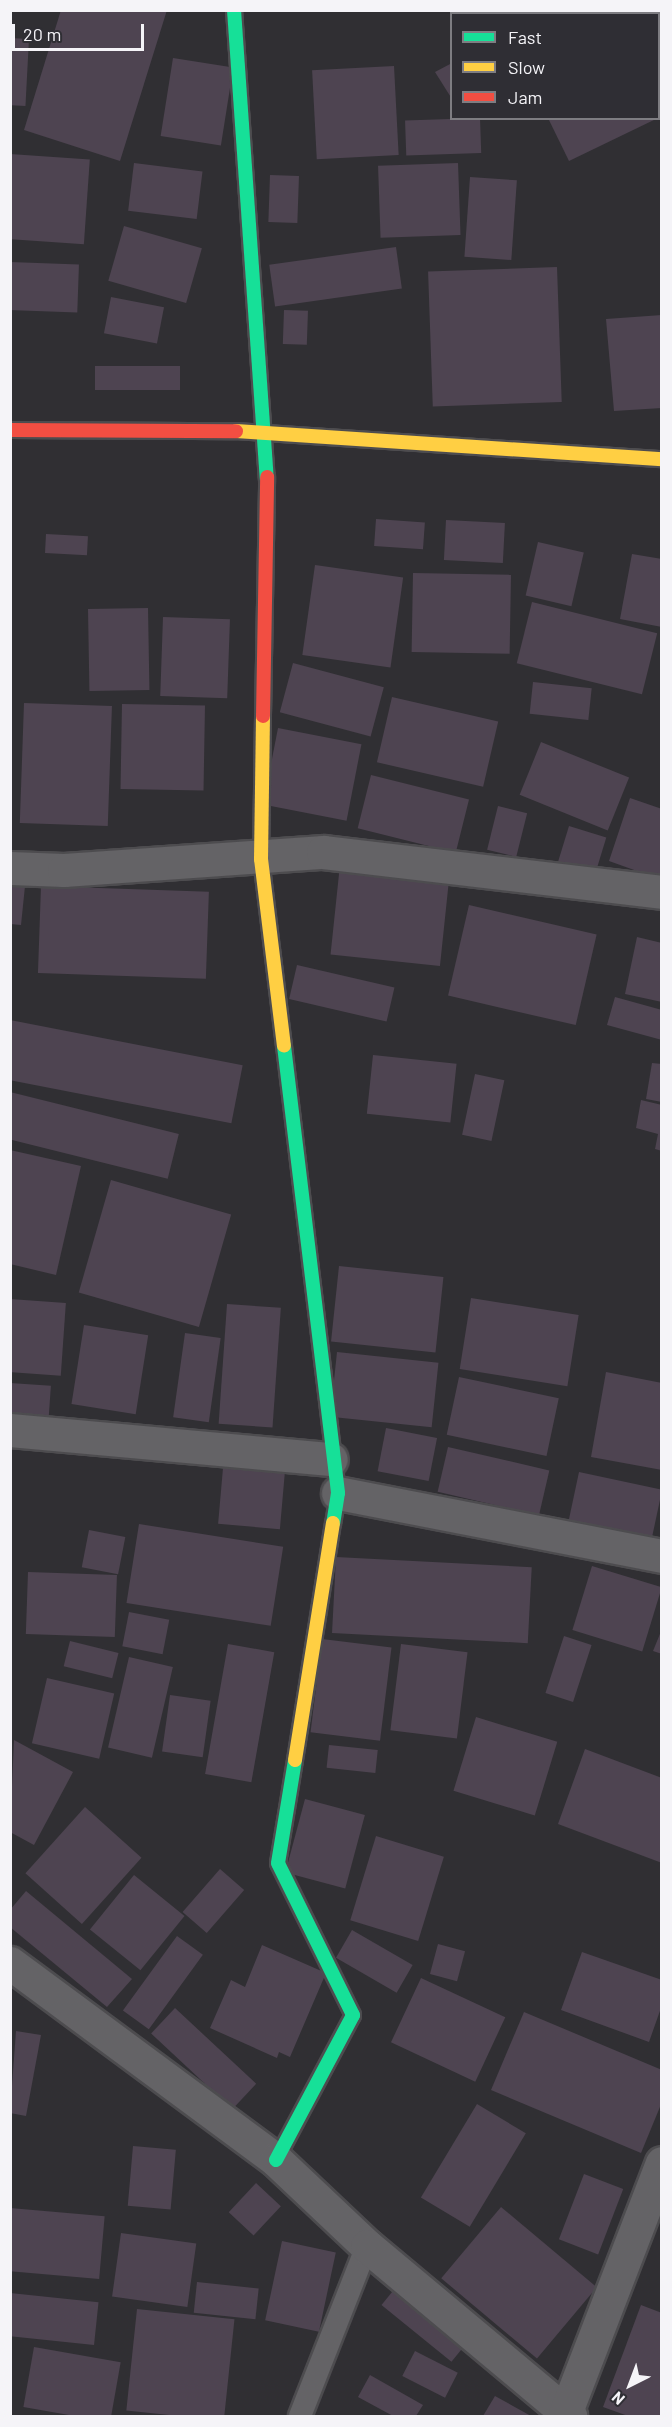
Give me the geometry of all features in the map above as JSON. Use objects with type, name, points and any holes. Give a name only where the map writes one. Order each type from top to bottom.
[{"type":"street","points":[[234,10],[268,431],[261,859],[309,1222],[331,1459],[338,1493],[278,1863],[352,2015],[276,2160]]},
{"type":"street","points":[[10,430],[268,431],[662,459]]},
{"type":"street","points":[[10,868],[64,870],[261,859],[324,852],[662,892]]},
{"type":"street","points":[[10,1430],[331,1459]]},
{"type":"street","points":[[338,1493],[662,1556]]},
{"type":"street","points":[[10,1963],[276,2160],[368,2246],[567,2415],[662,2163]]},
{"type":"lane","points":[[300,2416],[368,2246]]},
{"type":"building","points":[[61,10],[167,10],[120,161],[24,130]]},
{"type":"building","points":[[598,10],[648,10],[648,12],[598,12]]},
{"type":"building","points":[[10,38],[29,39],[25,106],[10,105]]},
{"type":"building","points":[[173,58],[233,68],[221,146],[161,136]]},
{"type":"building","points":[[450,64],[450,96],[435,72]]},
{"type":"building","points":[[394,66],[399,155],[317,159],[312,70]]},
{"type":"building","points":[[480,120],[481,153],[406,156],[405,121]]},
{"type":"building","points":[[549,120],[654,120],[569,161]]},
{"type":"building","points":[[10,154],[90,160],[84,244],[10,239]]},
{"type":"building","points":[[134,163],[202,171],[197,219],[128,211]]},
{"type":"building","points":[[458,163],[461,235],[381,238],[378,166]]},
{"type":"building","points":[[270,175],[299,176],[297,223],[268,222]]},
{"type":"building","points":[[470,177],[517,180],[511,260],[464,257]]},
{"type":"building","points":[[124,226],[202,248],[186,303],[108,281]]},
{"type":"building","points":[[396,247],[402,289],[275,306],[269,265]]},
{"type":"building","points":[[10,262],[79,264],[77,312],[10,310]]},
{"type":"building","points":[[557,267],[562,402],[433,406],[428,272]]},
{"type":"building","points":[[111,297],[164,307],[157,344],[104,333]]},
{"type":"building","points":[[284,310],[308,311],[307,345],[283,344]]},
{"type":"building","points":[[662,315],[662,408],[614,411],[606,319]]},
{"type":"building","points":[[95,366],[180,366],[180,390],[95,390]]},
{"type":"building","points":[[376,519],[425,522],[423,549],[374,546]]},
{"type":"building","points":[[446,520],[505,523],[503,563],[444,560]]},
{"type":"building","points":[[46,534],[88,536],[87,555],[45,553]]},
{"type":"building","points":[[538,542],[584,553],[571,606],[526,596]]},
{"type":"building","points":[[632,554],[662,559],[662,627],[620,619]]},
{"type":"building","points":[[315,565],[403,577],[390,668],[302,655]]},
{"type":"building","points":[[413,573],[511,575],[510,654],[412,652]]},
{"type":"building","points":[[532,602],[657,633],[642,694],[517,663]]},
{"type":"building","points":[[148,608],[149,690],[89,691],[88,609]]},
{"type":"building","points":[[163,617],[230,619],[227,698],[160,696]]},
{"type":"building","points":[[293,663],[384,687],[371,737],[280,712]]},
{"type":"building","points":[[533,682],[592,688],[588,720],[530,714]]},
{"type":"building","points":[[392,697],[498,722],[483,787],[377,762]]},
{"type":"building","points":[[24,703],[112,706],[108,826],[20,823]]},
{"type":"building","points":[[122,704],[205,705],[204,790],[121,789]]},
{"type":"building","points":[[278,728],[361,744],[347,821],[263,805]]},
{"type":"building","points":[[541,742],[629,778],[608,830],[520,795]]},
{"type":"building","points":[[371,775],[469,799],[456,853],[358,828]]},
{"type":"building","points":[[630,798],[662,809],[662,880],[609,861]]},
{"type":"building","points":[[498,806],[527,813],[516,857],[487,850]]},
{"type":"building","points":[[569,826],[606,837],[595,876],[557,864]]},
{"type":"building","points":[[341,855],[450,866],[440,966],[331,954]]},
{"type":"building","points":[[10,885],[25,886],[21,925],[10,924]]},
{"type":"building","points":[[41,886],[209,892],[206,979],[38,973]]},
{"type":"building","points":[[469,905],[597,934],[576,1025],[448,996]]},
{"type":"building","points":[[637,937],[662,943],[662,1002],[625,994]]},
{"type":"building","points":[[297,965],[394,987],[387,1022],[289,999]]},
{"type":"building","points":[[615,997],[662,1010],[662,1040],[607,1025]]},
{"type":"building","points":[[10,1020],[243,1065],[231,1123],[10,1080]]},
{"type":"building","points":[[373,1055],[457,1064],[450,1122],[367,1114]]},
{"type":"building","points":[[652,1063],[662,1064],[662,1102],[646,1099]]},
{"type":"building","points":[[475,1074],[504,1080],[491,1141],[462,1135]]},
{"type":"building","points":[[10,1092],[179,1134],[168,1179],[10,1139]]},
{"type":"building","points":[[641,1100],[662,1105],[662,1151],[655,1149],[658,1134],[636,1128]]},
{"type":"building","points":[[10,1150],[81,1166],[56,1275],[10,1264]]},
{"type":"building","points":[[111,1180],[231,1214],[199,1327],[79,1292]]},
{"type":"building","points":[[339,1266],[443,1277],[435,1353],[331,1342]]},
{"type":"building","points":[[471,1298],[579,1315],[567,1386],[460,1369]]},
{"type":"building","points":[[10,1299],[66,1303],[61,1376],[10,1372]]},
{"type":"building","points":[[227,1304],[281,1308],[272,1427],[219,1424]]},
{"type":"building","points":[[84,1325],[148,1335],[136,1414],[71,1404]]},
{"type":"building","points":[[185,1333],[221,1338],[209,1422],[173,1417]]},
{"type":"building","points":[[337,1352],[438,1363],[432,1427],[330,1417]]},
{"type":"building","points":[[606,1372],[662,1383],[662,1470],[591,1457]]},
{"type":"building","points":[[459,1377],[559,1398],[547,1456],[447,1435]]},
{"type":"building","points":[[10,1383],[51,1386],[48,1421],[10,1418]]},
{"type":"building","points":[[386,1428],[437,1438],[429,1481],[378,1471]]},
{"type":"building","points":[[448,1447],[549,1470],[539,1515],[438,1492]]},
{"type":"building","points":[[223,1468],[285,1473],[280,1529],[218,1524]]},
{"type":"building","points":[[579,1472],[662,1490],[652,1539],[569,1521]]},
{"type":"building","points":[[139,1524],[283,1547],[271,1626],[126,1603]]},
{"type":"building","points":[[89,1530],[125,1537],[118,1574],[82,1567]]},
{"type":"building","points":[[336,1557],[532,1567],[528,1643],[332,1633]]},
{"type":"building","points":[[592,1566],[662,1587],[642,1651],[572,1630]]},
{"type":"building","points":[[28,1572],[117,1575],[115,1637],[26,1634]]},
{"type":"building","points":[[129,1612],[169,1620],[163,1654],[122,1646]]},
{"type":"building","points":[[662,1629],[662,1654],[653,1651]]},
{"type":"building","points":[[564,1636],[592,1645],[573,1702],[545,1693]]},
{"type":"building","points":[[322,1639],[391,1648],[380,1741],[311,1732]]},
{"type":"building","points":[[70,1641],[119,1653],[112,1678],[64,1666]]},
{"type":"building","points":[[228,1644],[274,1652],[251,1782],[205,1774]]},
{"type":"building","points":[[401,1644],[468,1652],[457,1739],[390,1730]]},
{"type":"building","points":[[129,1657],[173,1667],[152,1758],[108,1748]]},
{"type":"building","points":[[47,1678],[114,1694],[99,1759],[32,1743]]},
{"type":"building","points":[[170,1695],[211,1701],[203,1757],[162,1751]]},
{"type":"building","points":[[476,1717],[557,1742],[535,1815],[453,1791]]},
{"type":"building","points":[[14,1740],[73,1772],[34,1845],[10,1832]]},
{"type":"building","points":[[329,1745],[378,1750],[375,1773],[327,1768]]},
{"type":"building","points":[[585,1749],[662,1778],[662,1863],[558,1824]]},
{"type":"building","points":[[305,1799],[365,1815],[345,1888],[285,1872]]},
{"type":"building","points":[[85,1807],[141,1858],[82,1924],[25,1873]]},
{"type":"building","points":[[376,1836],[444,1857],[418,1941],[350,1920]]},
{"type":"building","points":[[220,1869],[244,1890],[207,1933],[183,1912]]},
{"type":"building","points":[[134,1875],[185,1916],[140,1970],[90,1929]]},
{"type":"building","points":[[26,1891],[132,1979],[107,2007],[10,1927],[10,1910]]},
{"type":"building","points":[[352,1930],[413,1965],[397,1993],[336,1958]]},
{"type":"building","points":[[177,1936],[203,1955],[149,2029],[123,2010]]},
{"type":"building","points":[[438,1944],[465,1951],[457,1981],[430,1974]]},
{"type":"building","points":[[262,1945],[326,1973],[290,2057],[279,2052],[277,2058],[210,2028],[231,1980],[245,1987]]},
{"type":"building","points":[[582,1952],[662,1980],[662,2005],[649,2042],[561,2010]]},
{"type":"building","points":[[421,1978],[505,2017],[475,2082],[391,2042]]},
{"type":"building","points":[[175,2008],[256,2084],[232,2109],[151,2034]]},
{"type":"building","points":[[524,2012],[662,2070],[662,2102],[641,2153],[491,2090]]},
{"type":"building","points":[[16,2031],[41,2035],[26,2116],[10,2113]]},
{"type":"building","points":[[477,2104],[526,2133],[470,2227],[421,2197]]},
{"type":"building","points":[[133,2146],[176,2150],[171,2210],[128,2206]]},
{"type":"building","points":[[584,2174],[623,2189],[598,2254],[559,2239]]},
{"type":"building","points":[[256,2183],[281,2206],[254,2235],[229,2212]]},
{"type":"building","points":[[501,2207],[597,2287],[537,2359],[441,2278]]},
{"type":"building","points":[[10,2208],[105,2216],[99,2279],[10,2271]]},
{"type":"building","points":[[121,2233],[196,2244],[187,2307],[112,2296]]},
{"type":"building","points":[[282,2241],[336,2252],[319,2332],[265,2320]]},
{"type":"building","points":[[401,2281],[471,2338],[451,2362],[381,2305]]},
{"type":"building","points":[[197,2282],[259,2288],[255,2319],[194,2313]]},
{"type":"building","points":[[10,2293],[99,2302],[94,2345],[10,2336]]},
{"type":"building","points":[[641,2305],[662,2313],[662,2416],[628,2416],[603,2407]]},
{"type":"building","points":[[137,2309],[234,2319],[224,2416],[179,2416],[126,2410]]},
{"type":"building","points":[[34,2347],[121,2362],[111,2416],[74,2416],[23,2407]]},
{"type":"building","points":[[415,2351],[458,2373],[445,2398],[402,2376]]},
{"type":"building","points":[[370,2375],[423,2405],[416,2416],[393,2416],[358,2397]]},
{"type":"building","points":[[495,2396],[531,2416],[483,2416]]},
{"type":"traffic: fast","points":[[234,10],[267,477]]},
{"type":"traffic: fast","points":[[284,1046],[338,1493],[333,1523]]},
{"type":"traffic: fast","points":[[276,2160],[353,2015],[278,1863],[295,1760]]},
{"type":"traffic: slow","points":[[236,431],[662,459]]},
{"type":"traffic: slow","points":[[263,716],[261,859],[284,1046]]},
{"type":"traffic: slow","points":[[295,1760],[333,1523]]},
{"type":"traffic: jam","points":[[10,430],[236,431]]},
{"type":"traffic: jam","points":[[263,716],[267,477]]}]
